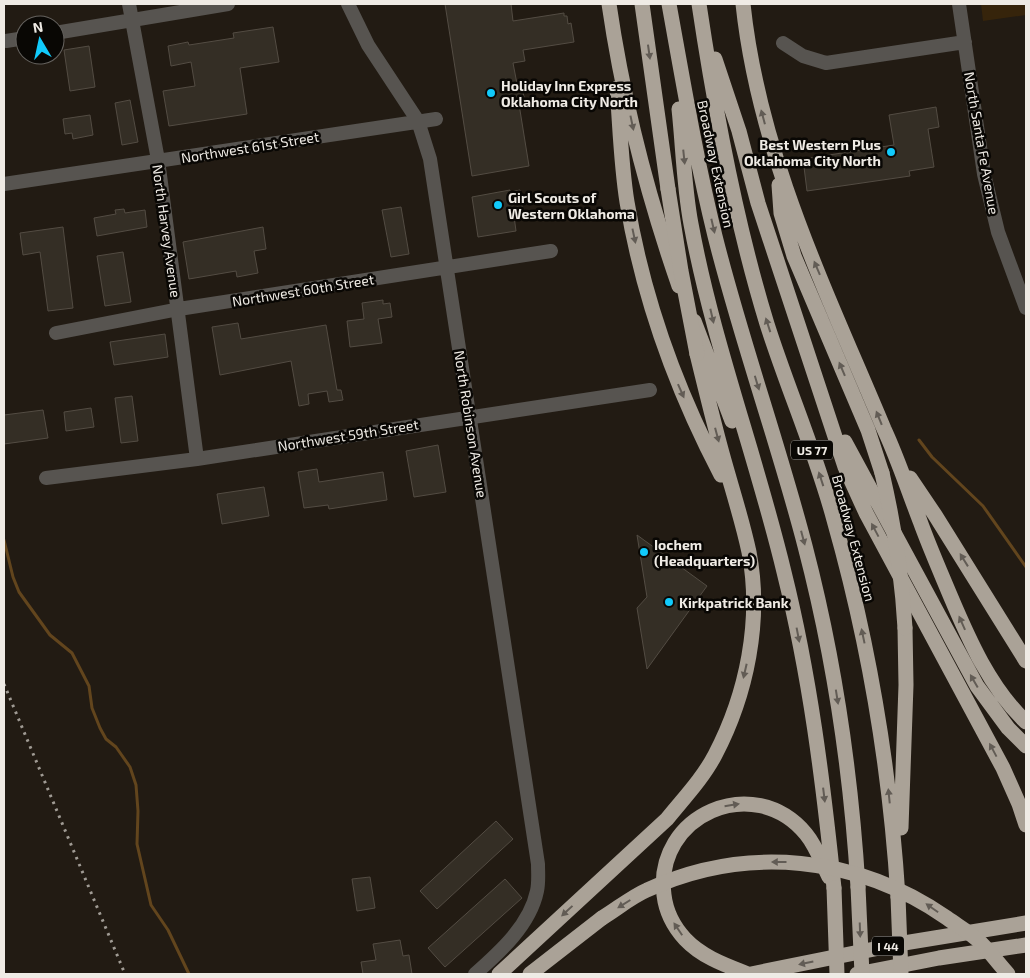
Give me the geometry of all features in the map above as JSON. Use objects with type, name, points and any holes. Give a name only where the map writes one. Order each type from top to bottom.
[{"type":"highway","points":[[609,4],[638,151],[665,245],[684,298],[704,343],[732,422],[766,502]]},
{"type":"highway","points":[[499,974],[667,818],[691,790],[714,756],[730,722],[742,689],[749,658],[753,624],[753,591],[749,554],[697,354],[681,272],[642,4]]},
{"type":"highway","points":[[668,4],[690,223],[717,335],[785,573],[807,680],[818,745],[834,888],[837,974]]},
{"type":"highway","name":"Broadway Extension","points":[[668,4],[695,149],[715,236],[739,323],[794,504],[824,629],[847,765],[858,887],[862,974]]},
{"type":"highway","points":[[743,4],[762,114],[776,164],[807,244],[899,463],[920,522],[974,648],[1002,694],[1026,722]]},
{"type":"highway","points":[[699,7],[739,131],[758,203],[845,467],[866,513],[1003,768],[1026,825]]},
{"type":"highway","name":"Broadway Extension","points":[[699,7],[722,140],[749,259],[767,324],[834,518],[860,619],[871,673],[886,769],[898,897],[901,974]]},
{"type":"highway","points":[[612,24],[627,201],[645,285],[676,378],[703,440],[736,503]]},
{"type":"highway","points":[[776,164],[781,213],[794,256],[868,430],[882,473],[891,510],[898,553],[905,628],[906,685],[898,897]]},
{"type":"highway","points":[[826,405],[976,686],[1008,728],[1026,746]]},
{"type":"highway","points":[[899,463],[935,514],[1026,661]]},
{"type":"highway","points":[[749,974],[714,960],[698,951],[676,928],[669,915],[663,888],[668,858],[673,845],[692,823],[709,812],[730,805],[754,804],[779,812],[789,818],[806,834],[815,848],[834,888]]},
{"type":"highway","points":[[530,974],[602,918],[646,890],[682,877],[719,867],[748,864],[797,863],[843,870],[874,879],[923,901],[980,941],[1008,974]]},
{"type":"highway","name":"I 44","points":[[749,974],[895,945],[1026,923]]},
{"type":"highway","name":"I 44","points":[[857,974],[1026,944]]},
{"type":"street","name":"North Harvey Avenue","points":[[129,4],[158,160],[197,459]]},
{"type":"street","points":[[65,30],[228,4]]},
{"type":"street","name":"North Robinson Avenue","points":[[348,4],[368,45],[418,121],[430,159],[538,864],[537,890],[533,905],[526,918],[504,947],[475,974]]},
{"type":"street","name":"North Santa Fe Avenue","points":[[959,4],[984,174],[998,232],[1026,308]]},
{"type":"street","points":[[6,41],[15,40]]},
{"type":"street","points":[[783,43],[804,56],[826,63],[965,42]]},
{"type":"street","name":"Northwest 61st Street","points":[[4,184],[436,119]]},
{"type":"street","name":"Northwest 60th Street","points":[[56,333],[178,309],[552,251]]},
{"type":"street","name":"Northwest 59th Street","points":[[46,478],[197,459],[469,416],[650,390]]},
{"type":"shaded area","points":[[981,4],[1026,4],[1026,15],[983,21]]},
{"type":"building","name":"Holiday Inn Express Oklahoma City North","points":[[445,4],[511,4],[513,21],[564,13],[564,16],[567,16],[568,24],[571,23],[574,42],[523,50],[525,61],[513,63],[518,89],[522,88],[524,97],[518,98],[529,166],[472,176]]},
{"type":"building","points":[[273,27],[279,62],[240,68],[247,114],[169,126],[163,91],[195,86],[191,62],[171,66],[168,46],[188,42],[189,45],[234,38],[233,33]]},
{"type":"building","points":[[89,46],[95,87],[70,91],[65,50]]},
{"type":"building","points":[[130,100],[138,142],[122,145],[115,103]]},
{"type":"building","name":"Best Western Plus Oklahoma City North","points":[[936,107],[939,127],[928,129],[934,167],[909,171],[910,176],[807,191],[803,159],[894,145],[889,115]]},
{"type":"building","points":[[90,115],[93,135],[73,139],[72,133],[65,134],[63,119]]},
{"type":"building","name":"Girl Scouts of Western Oklahoma","points":[[510,190],[510,192],[520,190],[523,214],[514,216],[516,231],[478,237],[472,197]]},
{"type":"building","points":[[401,207],[409,254],[391,257],[382,210]]},
{"type":"building","points":[[124,209],[125,213],[145,210],[147,227],[97,236],[94,218],[116,214],[115,210]]},
{"type":"building","points":[[63,227],[73,308],[48,311],[40,252],[23,255],[20,233]]},
{"type":"building","points":[[263,227],[266,249],[254,251],[258,273],[237,277],[236,271],[189,279],[183,242]]},
{"type":"building","points":[[123,252],[131,302],[105,306],[97,256]]},
{"type":"building","points":[[383,300],[383,304],[390,303],[392,317],[378,319],[382,343],[350,347],[347,321],[364,319],[362,303]]},
{"type":"building","points":[[238,323],[241,339],[326,325],[337,390],[341,390],[343,400],[329,402],[327,391],[308,394],[309,404],[299,406],[291,361],[220,375],[212,327]]},
{"type":"building","points":[[165,334],[168,357],[114,365],[110,342]]},
{"type":"building","points":[[132,396],[138,441],[121,443],[115,398]]},
{"type":"building","points":[[91,408],[94,427],[66,431],[64,412]]},
{"type":"building","points":[[43,410],[48,438],[4,444],[4,415]]},
{"type":"building","points":[[438,445],[446,492],[414,497],[406,451]]},
{"type":"building","points":[[317,469],[319,482],[383,472],[387,500],[329,509],[328,505],[304,508],[298,472]]},
{"type":"building","points":[[264,487],[269,516],[222,524],[217,494]]},
{"type":"building","name":"Kirkpatrick Bank","points":[[637,535],[707,586],[647,669],[637,608],[647,597]]},
{"type":"building","points":[[496,821],[513,839],[437,909],[420,891]]},
{"type":"building","points":[[370,877],[375,908],[357,911],[352,879]]},
{"type":"building","points":[[505,879],[522,898],[445,967],[428,948]]},
{"type":"building","points":[[400,940],[403,956],[409,955],[412,974],[363,974],[361,962],[376,960],[373,944]]},
{"type":"waterway","points":[[919,440],[932,457],[983,506],[1026,567]]},
{"type":"waterway","points":[[4,540],[13,577],[19,592],[50,635],[72,653],[89,686],[92,708],[100,728],[106,739],[116,747],[130,767],[136,785],[138,811],[137,844],[151,905],[168,930],[189,974]]},
{"type":"railway","points":[[4,684],[125,974]]},
{"type":"place","name":"Holiday Inn Express Oklahoma City North","points":[[491,93]]},
{"type":"place","name":"Best Western Plus Oklahoma City North","points":[[891,152]]},
{"type":"place","name":"Girl Scouts of Western Oklahoma","points":[[498,205]]},
{"type":"place","name":"Iochem (Headquarters)","points":[[644,552]]},
{"type":"place","name":"Kirkpatrick Bank","points":[[669,602]]}]
